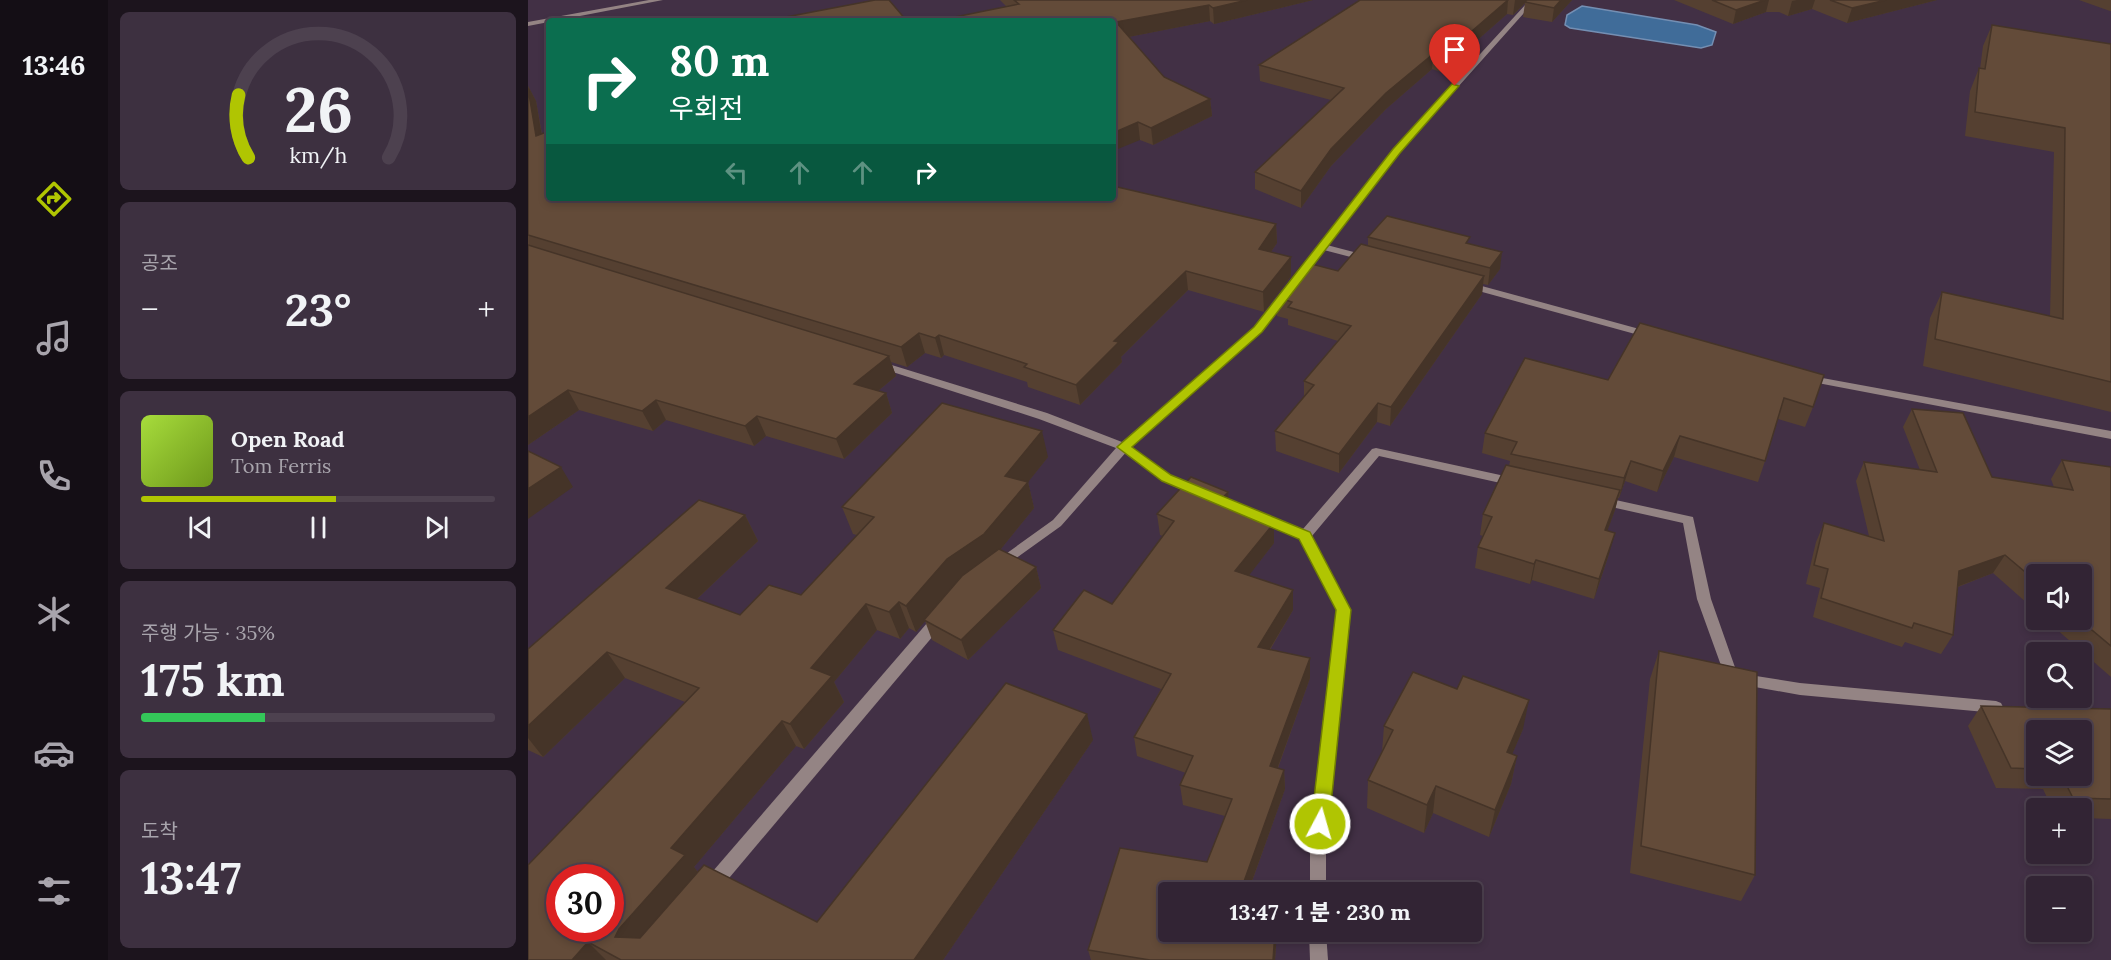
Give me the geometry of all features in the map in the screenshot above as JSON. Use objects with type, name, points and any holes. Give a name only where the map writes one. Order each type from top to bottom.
[{"type":"street","points":[[561,18],[660,0]]},
{"type":"street","points":[[991,571],[1057,523],[1124,447],[1258,330],[1396,151],[1529,4]]},
{"type":"street","points":[[528,24],[546,21]]},
{"type":"street","points":[[1323,247],[1378,261]]},
{"type":"street","points":[[1458,282],[1662,338]]},
{"type":"street","points":[[872,362],[1043,416],[1124,447],[1167,478],[1305,535],[1343,610],[1318,846],[1318,882]]},
{"type":"street","points":[[1795,376],[2111,435]]},
{"type":"street","points":[[1305,535],[1376,452],[1527,485]]},
{"type":"street","points":[[1585,497],[1689,520],[1704,599],[1732,678],[1800,689],[2008,708]]},
{"type":"street","points":[[702,897],[947,609]]},
{"type":"street","points":[[1318,942],[1319,960]]},
{"type":"water","points":[[1582,6],[1697,25],[1716,32],[1712,45],[1701,48],[1570,28],[1565,25],[1567,15]]},
{"type":"building","points":[[875,0],[889,0],[904,18],[781,18]]},
{"type":"building","points":[[1014,0],[1247,0],[1213,8],[1209,5],[1116,22],[1116,18],[950,18],[1019,4]]},
{"type":"building","points":[[1360,0],[1508,0],[1443,56],[1433,54],[1386,93],[1331,149],[1301,191],[1255,172],[1344,88],[1259,65]]},
{"type":"building","points":[[1527,0],[1561,0],[1554,8],[1525,2]]},
{"type":"building","points":[[1712,0],[1765,0],[1736,10]]},
{"type":"building","points":[[1830,0],[1886,0],[1852,8]]},
{"type":"building","points":[[1116,22],[1164,77],[1210,99],[1151,128],[1138,122],[1116,132]]},
{"type":"building","points":[[1992,25],[2111,44],[2111,382],[1935,339],[1942,292],[2063,319],[2065,128],[1975,112],[1979,68],[1985,69]]},
{"type":"building","points":[[528,88],[536,136],[546,132],[546,201],[1116,201],[1116,187],[1276,224],[1259,249],[1291,257],[1263,292],[1186,271],[1114,341],[1119,342],[1076,385],[1024,367],[1027,364],[939,335],[935,338],[919,333],[901,347],[528,235]]},
{"type":"building","points":[[1387,216],[1470,237],[1466,243],[1502,252],[1490,268],[1368,237]]},
{"type":"building","points":[[1361,244],[1484,276],[1391,407],[1378,403],[1339,454],[1275,431],[1314,385],[1304,381],[1351,326],[1288,307],[1292,302],[1277,297],[1304,262],[1338,271]]},
{"type":"building","points":[[528,245],[889,356],[854,384],[886,393],[836,439],[757,416],[745,426],[656,400],[642,411],[568,390],[528,417]]},
{"type":"building","points":[[1640,323],[1824,375],[1813,407],[1784,398],[1765,461],[1680,436],[1663,471],[1631,461],[1624,478],[1511,454],[1517,442],[1485,433],[1525,358],[1608,380]]},
{"type":"building","points":[[942,403],[1042,431],[1005,476],[1028,482],[984,534],[947,559],[906,606],[899,602],[889,612],[866,604],[811,668],[832,676],[790,724],[782,721],[671,848],[685,855],[624,923],[624,864],[546,864],[546,942],[588,942],[572,960],[528,960],[528,865],[699,688],[607,652],[528,726],[528,649],[699,500],[745,515],[666,588],[740,615],[769,585],[801,595],[874,517],[842,507]]},
{"type":"building","points":[[1912,409],[1963,413],[1992,477],[2073,490],[2062,460],[2111,467],[2111,646],[2092,630],[2092,564],[2026,564],[2026,573],[2005,555],[1959,571],[1953,635],[1914,623],[1912,628],[1821,598],[1828,569],[1814,565],[1824,523],[1884,541],[1864,462],[1937,472]]},
{"type":"building","points":[[528,451],[561,467],[528,489]]},
{"type":"building","points":[[1506,465],[1620,490],[1605,530],[1615,533],[1599,579],[1536,560],[1534,564],[1478,547],[1492,517],[1483,514]]},
{"type":"building","points":[[1191,477],[1228,492],[1219,502],[1274,523],[1235,571],[1293,590],[1258,647],[1310,658],[1270,766],[1284,770],[1244,882],[1158,882],[1158,942],[1274,942],[1273,960],[1150,960],[1088,950],[1120,848],[1207,862],[1232,799],[1180,785],[1193,756],[1134,737],[1171,674],[1053,630],[1084,590],[1112,604],[1174,521],[1157,514]]},
{"type":"building","points":[[999,549],[1036,567],[961,640],[924,620],[962,576]]},
{"type":"building","points":[[1659,651],[1757,672],[1755,875],[1641,846]]},
{"type":"building","points":[[1413,672],[1457,689],[1463,676],[1529,700],[1507,752],[1517,756],[1495,810],[1436,786],[1427,805],[1368,780],[1393,730],[1384,726]]},
{"type":"building","points":[[1006,683],[1087,714],[914,960],[621,960],[588,942],[624,942],[624,937],[640,938],[704,865],[817,922]]},
{"type":"building","points":[[1981,706],[2111,709],[2111,799],[2073,798],[2067,786],[2092,786],[2092,720],[2026,720],[2026,769],[2011,768]]},
{"type":"route","points":[[1320,824],[1343,610],[1305,535],[1167,478],[1124,447],[1258,330],[1396,151],[1455,86]]}]
